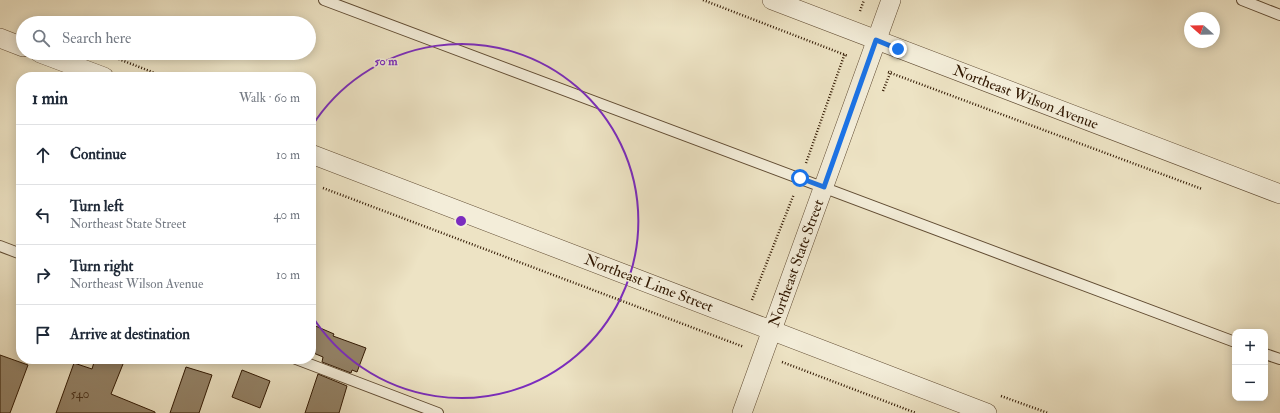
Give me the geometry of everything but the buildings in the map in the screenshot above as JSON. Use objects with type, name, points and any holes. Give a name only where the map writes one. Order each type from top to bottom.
[{"type":"street","name":"Northeast Wilson Avenue","points":[[772,0],[1280,194]]},
{"type":"street","name":"Northeast State Street","points":[[742,413],[891,0]]},
{"type":"street","points":[[0,38],[16,44]]},
{"type":"street","points":[[59,60],[91,72]]},
{"type":"street","name":"Northeast Lime Street","points":[[316,156],[987,413]]},
{"type":"lane","points":[[324,0],[1232,341]]},
{"type":"lane","points":[[1242,0],[1280,15]]},
{"type":"lane","points":[[0,246],[16,252]]},
{"type":"lane","points":[[1268,355],[1280,359]]},
{"type":"lane","points":[[309,364],[438,413]]},
{"type":"path","points":[[703,0],[868,64],[1207,191]]},
{"type":"path","points":[[853,10],[860,12],[864,0]]},
{"type":"path","points":[[752,300],[800,178],[845,54],[851,31]]},
{"type":"path","points":[[121,60],[153,72]]},
{"type":"path","points":[[323,188],[916,413]]},
{"type":"route","points":[[800,178],[824,187],[876,40],[898,49]]}]
